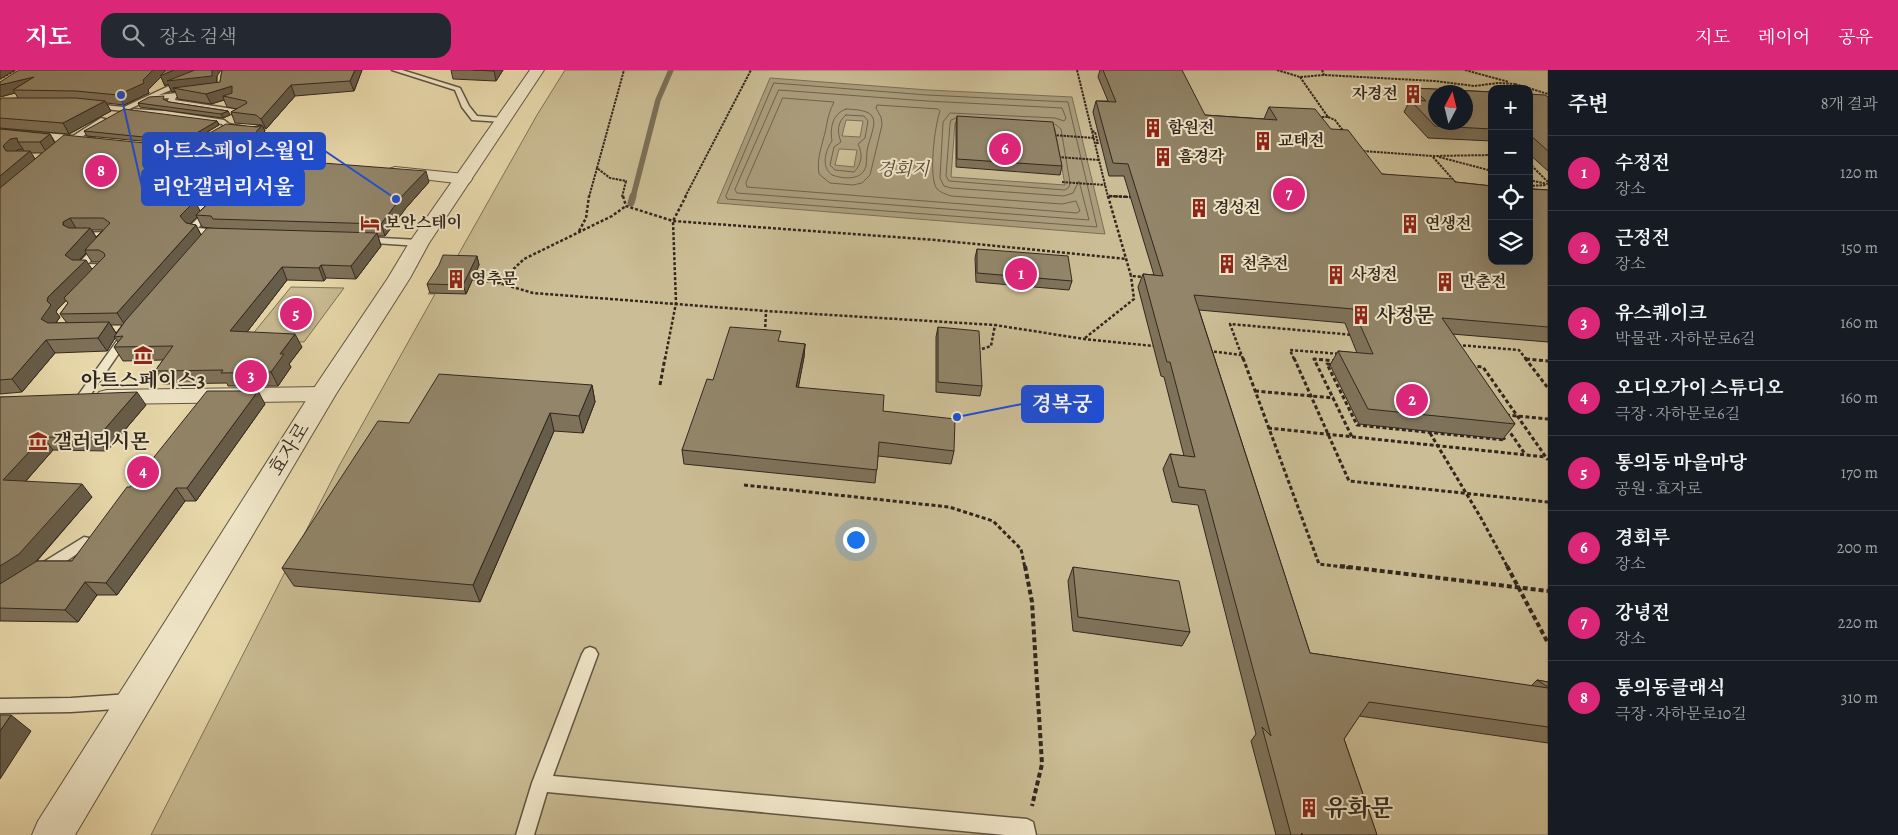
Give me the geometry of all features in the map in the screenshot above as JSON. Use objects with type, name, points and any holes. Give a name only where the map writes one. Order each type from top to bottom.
[{"type":"street","name":"효자로","points":[[52,835],[133,700],[323,394],[399,278],[419,243],[536,70]]},
{"type":"street","points":[[0,133],[108,143]]},
{"type":"street","points":[[166,149],[214,154]]},
{"type":"street","points":[[378,170],[464,179]]},
{"type":"street","points":[[74,398],[323,394]]},
{"type":"lane","points":[[54,152],[70,139],[144,98],[215,70]]},
{"type":"lane","points":[[395,70],[458,89],[466,107],[475,118],[503,120]]},
{"type":"lane","points":[[144,98],[162,83]]},
{"type":"lane","points":[[144,98],[204,92]]},
{"type":"lane","points":[[174,96],[171,102],[246,113],[185,151]]},
{"type":"lane","points":[[211,108],[225,103]]},
{"type":"lane","points":[[82,106],[166,113],[252,128]]},
{"type":"lane","points":[[191,208],[212,209],[192,228],[197,232],[214,232],[212,239]]},
{"type":"lane","points":[[77,235],[110,235],[80,266],[106,268],[93,280]]},
{"type":"lane","points":[[355,240],[419,243]]},
{"type":"lane","points":[[74,398],[129,330],[120,330]]},
{"type":"lane","points":[[31,577],[84,542]]},
{"type":"lane","points":[[525,835],[541,783],[590,654]]},
{"type":"lane","points":[[0,706],[71,705],[133,700]]},
{"type":"lane","points":[[541,783],[1027,832]]},
{"type":"path","points":[[0,79],[16,70]]},
{"type":"path","points":[[579,232],[586,218],[590,189],[624,70]]},
{"type":"path","points":[[660,385],[676,303],[673,221],[750,70]]},
{"type":"path","points":[[1077,70],[1092,131],[1097,138]]},
{"type":"path","points":[[1277,70],[1300,77],[1324,75],[1435,81],[1474,86],[1498,83],[1515,84]]},
{"type":"path","points":[[1322,70],[1324,75]]},
{"type":"path","points":[[1464,70],[1548,94]]},
{"type":"path","points":[[1300,77],[1328,117]]},
{"type":"path","points":[[1311,116],[1328,117],[1335,120],[1349,138]]},
{"type":"path","points":[[1053,135],[1097,138]]},
{"type":"path","points":[[1084,339],[1134,299],[1127,259],[1108,196],[1095,143],[1097,138]]},
{"type":"path","points":[[1365,158],[1360,151],[1433,156],[1488,155]]},
{"type":"path","points":[[1433,156],[1488,169]]},
{"type":"path","points":[[1433,156],[1462,190]]},
{"type":"path","points":[[1058,157],[1099,160]]},
{"type":"path","points":[[1533,167],[1548,184]]},
{"type":"path","points":[[597,168],[610,178],[626,181],[622,198],[626,206],[673,221],[936,240],[1127,259]]},
{"type":"path","points":[[1533,181],[1548,184]]},
{"type":"path","points":[[1062,182],[1105,185]]},
{"type":"path","points":[[1533,186],[1548,184]]},
{"type":"path","points":[[1108,196],[1130,197]]},
{"type":"path","points":[[499,283],[524,259],[612,216],[626,206]]},
{"type":"path","points":[[1131,276],[1151,277]]},
{"type":"path","points":[[472,279],[499,283],[533,293],[766,311],[995,325],[1084,339],[1154,346]]},
{"type":"path","points":[[765,338],[766,311]]},
{"type":"path","points":[[1364,336],[1230,324],[1319,564],[1548,591]]},
{"type":"path","points":[[982,349],[991,346],[995,325]]},
{"type":"path","points":[[1451,344],[1519,350],[1548,388]]},
{"type":"path","points":[[1201,350],[1241,354]]},
{"type":"path","points":[[1348,355],[1290,350],[1349,481],[1548,502]]},
{"type":"path","points":[[1352,436],[1314,359],[1462,373]]},
{"type":"path","points":[[1526,359],[1548,361]]},
{"type":"path","points":[[1327,364],[1463,376],[1505,440],[1430,433],[1357,425],[1327,364]]},
{"type":"path","points":[[1464,366],[1484,367],[1547,458]]},
{"type":"path","points":[[1254,391],[1334,398]]},
{"type":"path","points":[[1498,414],[1548,420]]},
{"type":"path","points":[[1503,422],[1524,454]]},
{"type":"path","points":[[1268,428],[1524,454],[1547,458]]},
{"type":"path","points":[[1430,433],[1548,642]]},
{"type":"path","points":[[744,485],[949,507],[993,521],[1020,549],[1032,602],[1042,764],[1027,832]]},
{"type":"shaded area","points":[[565,70],[1548,70],[1548,835],[151,835],[339,466],[435,294],[428,294],[453,264],[537,115]]},
{"type":"shaded area","points":[[291,287],[344,288],[304,342],[247,341]]},
{"type":"water","name":"경회지","points":[[770,78],[928,90],[1072,97],[1105,234],[717,203]],"holes":[[[846,120],[863,121],[860,137],[842,136]],[[955,123],[1055,129],[1065,185],[951,177]],[[839,149],[857,150],[854,167],[835,165]]]},
{"type":"building","points":[[19,70],[153,70],[143,80],[144,83],[118,95],[76,91],[13,90],[34,77],[0,85],[0,82]]},
{"type":"building","points":[[166,70],[174,70],[160,76]]},
{"type":"building","points":[[195,70],[212,70],[212,76],[167,81]]},
{"type":"building","points":[[222,70],[355,70],[350,81],[291,85],[261,119],[256,115],[231,112],[247,103],[246,101],[223,96],[232,93],[232,86],[206,94],[173,88],[220,82]]},
{"type":"building","points":[[1103,70],[1182,70],[1205,115],[1277,120],[1269,107],[1315,109],[1331,129],[1348,130],[1382,174],[1453,179],[1455,182],[1488,186],[1488,265],[1533,265],[1533,189],[1548,190],[1548,327],[1442,318],[1515,424],[1368,409],[1338,351],[1373,354],[1353,309],[1194,295],[1310,653],[1548,688],[1548,727],[1369,702],[1344,739],[1377,835],[1303,835],[1302,833],[1300,835],[1291,835],[1262,727],[1271,736],[1205,490],[1179,487],[1170,454],[1195,457],[1170,362],[1167,362],[1143,274],[1163,276],[1128,164],[1113,163],[1096,101],[1116,102]]},
{"type":"building","points":[[1413,88],[1428,89],[1428,119],[1410,100],[1426,101]]},
{"type":"building","points":[[1473,91],[1488,92],[1488,129],[1473,128]]},
{"type":"building","points":[[1533,94],[1548,97],[1548,151],[1533,138]]},
{"type":"building","points":[[164,96],[163,99],[169,102],[228,111],[221,114],[138,103],[149,97]]},
{"type":"building","points":[[76,98],[105,101],[63,123],[0,118],[0,99]]},
{"type":"building","points":[[124,109],[217,121],[183,141],[84,131]]},
{"type":"building","points":[[957,116],[1053,122],[1062,166],[957,159]]},
{"type":"building","points":[[226,124],[257,127],[262,125],[250,139],[295,142],[288,149],[197,140]]},
{"type":"building","points":[[0,129],[50,134],[40,142],[18,142],[17,138],[10,139],[3,146],[6,151],[30,151],[0,176]]},
{"type":"building","points":[[64,135],[287,157],[284,160],[426,171],[402,196],[381,224],[213,219],[211,216],[196,215],[211,201],[211,194],[184,192],[179,196],[180,199],[195,201],[180,216],[186,223],[196,225],[117,313],[60,314],[68,303],[64,298],[105,256],[99,250],[85,250],[110,223],[103,218],[70,218],[63,222],[63,225],[69,228],[90,228],[65,255],[72,260],[86,260],[48,297],[47,301],[51,305],[41,319],[48,323],[109,322],[98,338],[46,340],[12,379],[0,380],[0,188]]},
{"type":"building","points":[[207,228],[377,233],[351,266],[321,265],[319,268],[282,267],[230,331],[295,334],[280,354],[284,354],[271,372],[221,373],[223,370],[155,371],[173,346],[114,347],[123,336],[114,337],[126,320]]},
{"type":"building","points":[[977,249],[1068,256],[1072,281],[977,273]]},
{"type":"building","points":[[443,255],[477,256],[463,285],[427,284]]},
{"type":"building","points":[[730,327],[781,331],[778,341],[805,344],[796,387],[884,395],[883,411],[955,419],[954,451],[879,442],[877,470],[682,450],[707,379],[713,380]]},
{"type":"building","points":[[938,327],[979,331],[982,386],[938,382]]},
{"type":"building","points":[[439,374],[592,385],[579,416],[550,413],[473,585],[282,568],[378,421],[409,423]]},
{"type":"building","points":[[207,391],[258,391],[187,488],[176,488],[106,583],[85,582],[65,610],[0,608],[0,584],[37,561],[72,561],[127,487],[130,487]]},
{"type":"building","points":[[137,392],[97,438],[43,437],[3,480],[82,484],[19,554],[0,566],[0,397]]},
{"type":"building","points":[[1073,567],[1179,581],[1190,632],[1078,617]]},
{"type":"building","points":[[1537,680],[1548,682],[1548,687]]},
{"type":"building","points":[[0,715],[11,715],[0,731]]},
{"type":"waterway","points":[[633,197],[658,100],[671,70]]},
{"type":"waterway","points":[[631,203],[633,196]]},
{"type":"place","name":"자경전","points":[[1413,94]]},
{"type":"place","name":"리안갤러리서울","points":[[121,95]]},
{"type":"place","name":"함원전","points":[[1153,128]]},
{"type":"place","name":"교태전","points":[[1263,141]]},
{"type":"place","name":"경회루","points":[[1005,149]]},
{"type":"place","name":"흠경각","points":[[1163,157]]},
{"type":"place","name":"통의동클래식","points":[[101,171]]},
{"type":"place","name":"강녕전","points":[[1289,194]]},
{"type":"place","name":"아트스페이스월인","points":[[396,199]]},
{"type":"place","name":"경성전","points":[[1199,208]]},
{"type":"place","name":"보안스테이","points":[[370,223]]},
{"type":"place","name":"연생전","points":[[1410,224]]},
{"type":"place","name":"천추전","points":[[1227,264]]},
{"type":"place","name":"수정전","points":[[1021,274]]},
{"type":"place","name":"사정전","points":[[1336,275]]},
{"type":"place","name":"영추문","points":[[456,279]]},
{"type":"place","name":"만춘전","points":[[1445,282]]},
{"type":"place","name":"통의동 마을마당","points":[[296,314]]},
{"type":"place","name":"사정문","points":[[1361,315]]},
{"type":"place","name":"아트스페이스3","points":[[143,355]]},
{"type":"place","name":"유스퀘이크","points":[[251,376]]},
{"type":"place","name":"근정전","points":[[1412,400]]},
{"type":"place","name":"경복궁","points":[[957,417]]},
{"type":"place","name":"갤러리시몬","points":[[38,441]]},
{"type":"place","name":"오디오가이 스튜디오","points":[[143,472]]},
{"type":"place","name":"유화문","points":[[1309,808]]}]
